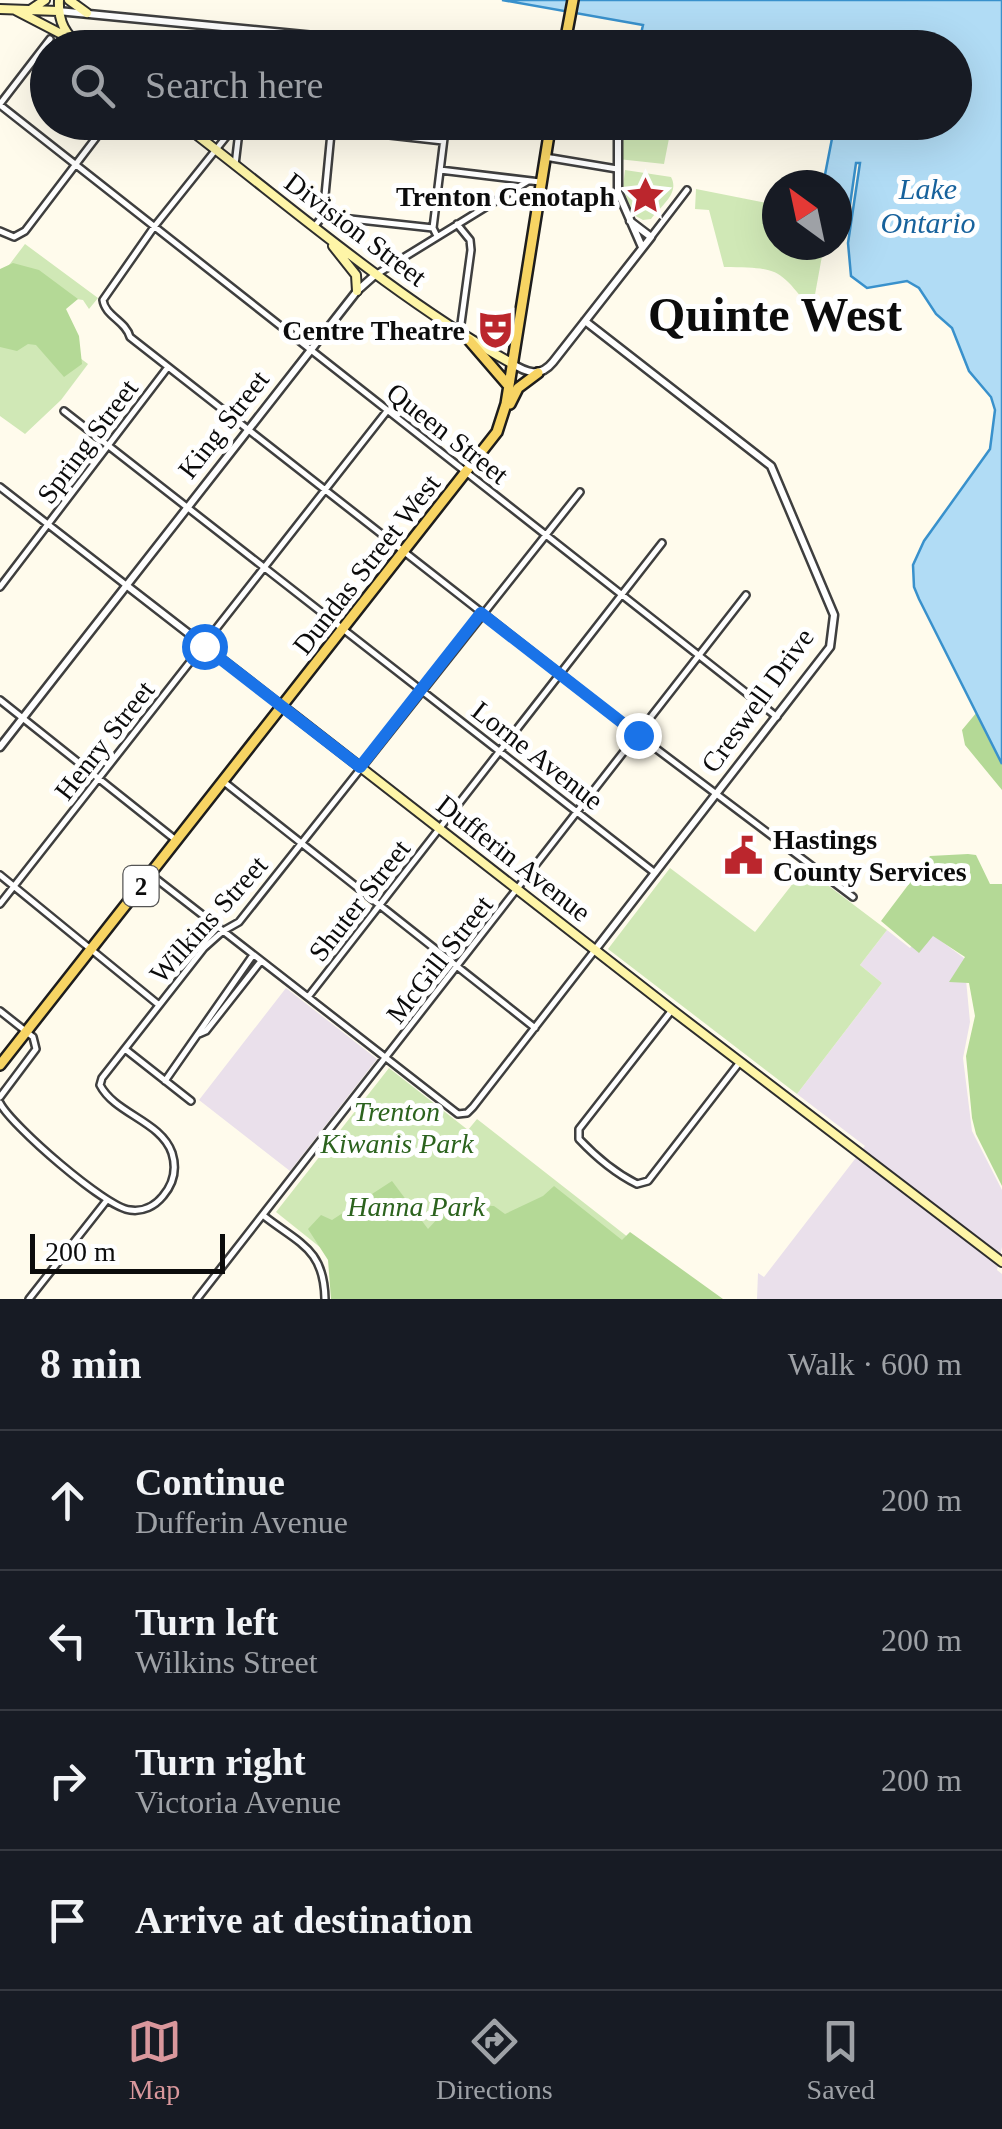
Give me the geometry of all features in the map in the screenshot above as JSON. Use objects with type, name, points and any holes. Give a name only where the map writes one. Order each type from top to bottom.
[{"type":"main road","points":[[30,10],[44,0]]},
{"type":"main road","points":[[59,0],[58,10],[66,30]]},
{"type":"main road","points":[[69,0],[87,13]]},
{"type":"main road","points":[[568,30],[573,0]]},
{"type":"main road","points":[[15,10],[57,30]]},
{"type":"main road","points":[[1,12],[58,10]]},
{"type":"main road","name":"Division Street","points":[[203,140],[376,274],[460,334],[511,364]]},
{"type":"main road","name":"Dundas Street West","points":[[0,1065],[497,432],[509,387],[548,140]]},
{"type":"main road","points":[[328,238],[356,275],[357,291]]},
{"type":"main road","points":[[470,340],[509,387]]},
{"type":"main road","points":[[504,415],[518,388],[538,373]]},
{"type":"main road","name":"Dufferin Avenue","points":[[282,706],[1002,1262]]},
{"type":"street","points":[[58,10],[277,30]]},
{"type":"street","points":[[0,104],[30,65]]},
{"type":"street","name":"Queen Street","points":[[0,104],[30,128]]},
{"type":"street","name":"Queen Street","points":[[44,140],[777,717]]},
{"type":"street","points":[[0,232],[14,237],[25,231],[94,140]]},
{"type":"street","points":[[224,140],[139,248],[103,300],[104,307],[128,330],[130,337],[168,367],[638,735],[853,897]]},
{"type":"street","points":[[235,164],[237,140]]},
{"type":"street","points":[[314,227],[323,216],[331,140]]},
{"type":"street","points":[[437,140],[444,141],[434,228],[437,236]]},
{"type":"street","points":[[618,140],[618,192],[642,248]]},
{"type":"street","points":[[545,157],[617,169]]},
{"type":"street","points":[[440,170],[540,182]]},
{"type":"street","name":"King Street","points":[[0,747],[357,291],[376,274],[528,181]]},
{"type":"street","points":[[511,364],[538,373],[547,369],[687,190]]},
{"type":"street","points":[[323,216],[434,228]]},
{"type":"street","points":[[630,222],[651,236]]},
{"type":"street","points":[[456,224],[470,240],[471,250],[460,334]]},
{"type":"street","name":"Creswell Drive","points":[[387,1058],[458,1114],[468,1113],[830,648],[834,614],[771,466],[586,321]]},
{"type":"street","name":"Spring Street","points":[[0,587],[168,367]]},
{"type":"street","name":"Henry Street","points":[[0,904],[387,410]]},
{"type":"street","name":"Lorne Avenue","points":[[64,412],[655,873]]},
{"type":"street","name":"Dufferin Avenue","points":[[0,487],[282,706]]},
{"type":"street","name":"Wilkins Street","points":[[107,1200],[132,1211],[148,1208],[166,1194],[175,1169],[171,1149],[106,1094],[100,1085],[102,1078],[204,948],[223,930],[239,922],[580,492]]},
{"type":"street","name":"Shuter Street","points":[[308,997],[662,543]]},
{"type":"street","name":"McGill Street","points":[[199,1296],[746,594]]},
{"type":"street","points":[[0,700],[176,841]]},
{"type":"street","points":[[224,782],[535,1028]]},
{"type":"street","points":[[150,874],[387,1058]]},
{"type":"street","points":[[0,875],[159,1004]]},
{"type":"street","points":[[165,1080],[254,955]]},
{"type":"street","points":[[199,1034],[206,1031],[261,962]]},
{"type":"street","points":[[672,1010],[579,1130],[586,1147],[637,1184],[648,1181],[740,1062]]},
{"type":"street","points":[[0,1011],[33,1037],[36,1048],[0,1100],[24,1132],[107,1200],[29,1299]]},
{"type":"street","points":[[125,1049],[190,1101]]},
{"type":"street","points":[[264,1216],[314,1255],[324,1275],[324,1299]]},
{"type":"street","points":[[199,1296],[208,1299]]},
{"type":"shaded area","points":[[925,929],[964,958],[970,1022],[963,1058],[972,1131],[1002,1190],[1002,1247],[997,1270],[1002,1274],[1002,1299],[757,1299],[758,1273],[764,1277],[865,1146],[797,1094],[882,983],[860,965],[887,930],[910,948]]},
{"type":"shaded area","points":[[286,988],[377,1059],[290,1171],[199,1100]]},
{"type":"green space","points":[[621,140],[669,140],[664,164],[618,159]]},
{"type":"green space","name":"Trenton Cenotaph","points":[[625,170],[671,177],[671,194],[651,219],[643,220],[632,214],[623,187]]},
{"type":"green space","points":[[696,189],[762,202],[762,260],[821,260],[812,311],[776,273],[724,267],[709,210],[695,209]]},
{"type":"green space","points":[[25,244],[98,298],[89,309],[83,300],[63,297],[40,328],[88,364],[61,400],[25,434],[0,416],[0,277]]},
{"type":"green space","points":[[13,263],[39,270],[78,299],[66,309],[79,336],[82,364],[64,377],[36,345],[28,344],[17,351],[0,347],[0,269]]},
{"type":"green space","points":[[977,712],[1002,763],[1002,790],[965,745],[962,730]]},
{"type":"green space","points":[[976,855],[990,884],[1002,884],[1002,1186],[972,1118],[966,1056],[975,1016],[969,983],[949,982],[965,957],[933,936],[919,953],[881,921],[930,856]]},
{"type":"green space","points":[[670,868],[755,932],[805,868],[887,930],[860,965],[882,983],[797,1094],[608,949]]},
{"type":"green space","name":"Hanna Park","points":[[389,1068],[468,1130],[477,1119],[707,1299],[331,1256],[276,1212]]},
{"type":"green space","points":[[392,1181],[428,1229],[451,1204],[494,1206],[505,1214],[543,1196],[554,1186],[622,1240],[630,1232],[723,1299],[331,1299],[328,1260],[308,1229],[321,1215],[332,1220]]},
{"type":"water","name":"Lake Ontario","points":[[502,0],[1002,0],[1002,764],[919,599],[913,565],[924,541],[990,449],[995,410],[991,397],[969,371],[952,328],[936,314],[919,288],[907,281],[867,288],[851,276],[852,216],[860,163],[856,163],[852,191],[852,170],[826,170],[832,140],[972,140],[972,30],[642,30],[643,25]]},
{"type":"place","name":"Trenton Cenotaph","points":[[645,196]]},
{"type":"place","name":"Centre Theatre","points":[[495,330]]},
{"type":"place","name":"Hastings County Services","points":[[743,855]]},
{"type":"district","name":"Quinte West","points":[[775,314]]},
{"type":"route","points":[[204,646],[360,767],[481,613],[638,735]]},
{"type":"park label","name":"Trenton Kiwanis Park","points":[[397,1127]]}]
